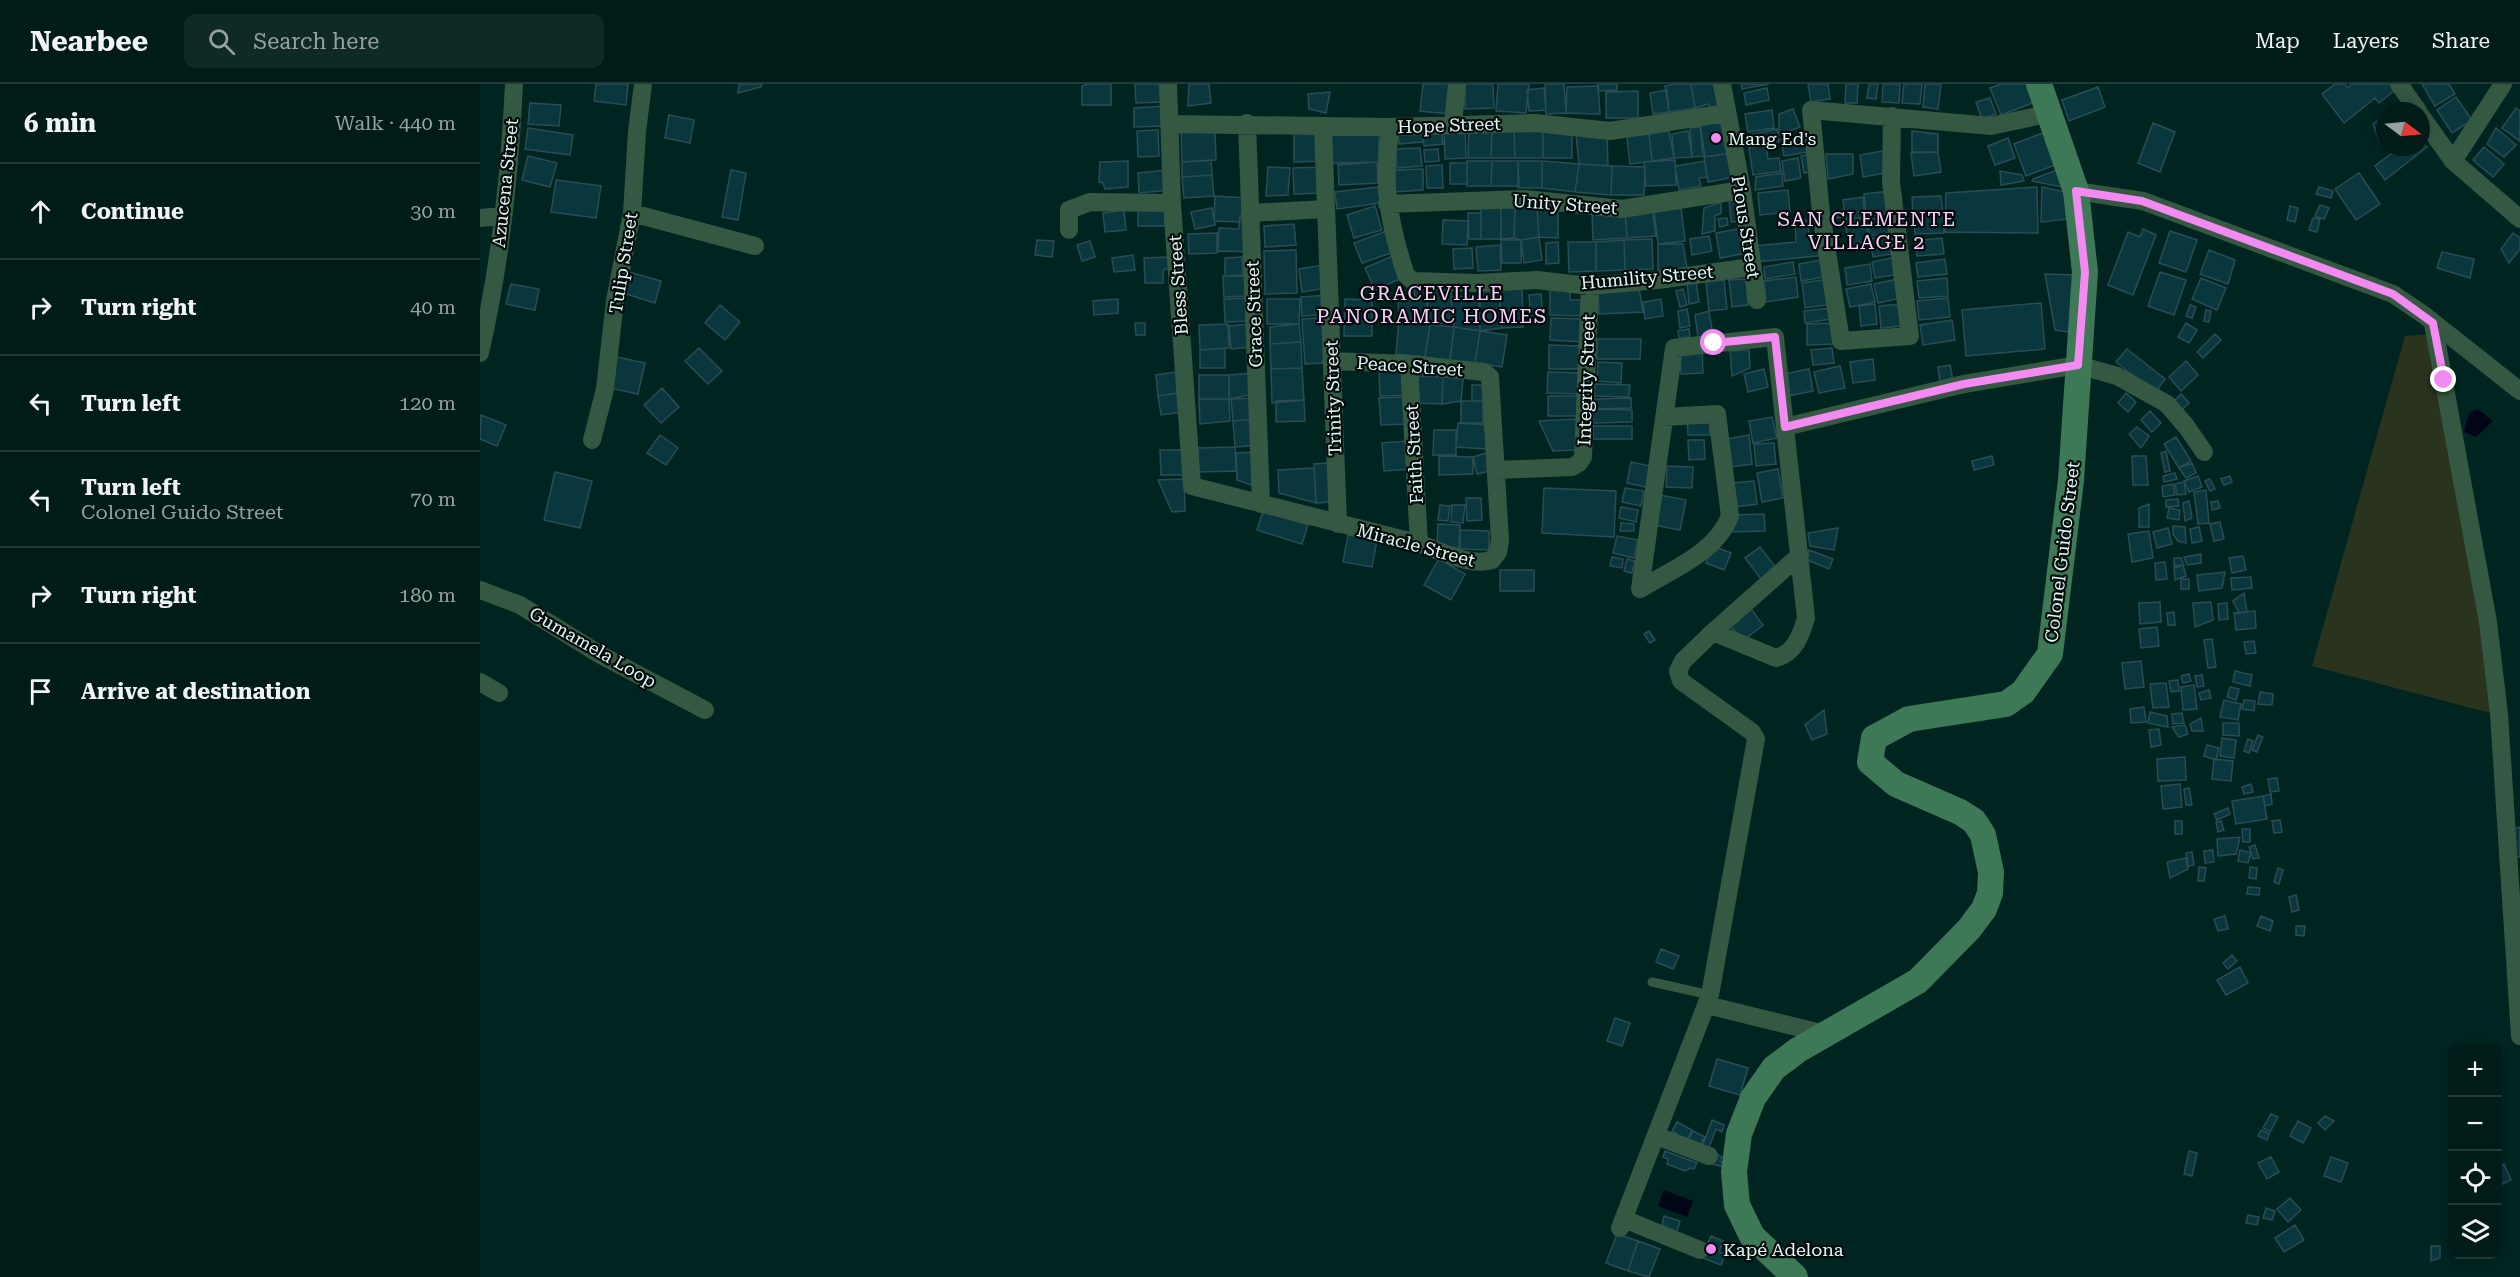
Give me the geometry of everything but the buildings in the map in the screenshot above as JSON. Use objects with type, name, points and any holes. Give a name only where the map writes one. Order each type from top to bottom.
[{"type":"street","name":"Azucena Street","points":[[480,353],[502,216],[514,84]]},
{"type":"street","name":"Tulip Street","points":[[592,440],[605,389],[615,301],[632,213],[637,132],[643,84]]},
{"type":"street","name":"Bless Street","points":[[1167,84],[1172,203],[1192,486]]},
{"type":"street","points":[[1453,124],[1457,84]]},
{"type":"street","name":"Pious Street","points":[[1722,84],[1742,190],[1757,300]]},
{"type":"street","name":"Colonel Guido Street","points":[[1795,1277],[1752,1236],[1737,1205],[1734,1172],[1739,1134],[1753,1098],[1774,1068],[1798,1050],[1918,981],[1969,929],[1984,909],[1990,893],[1991,872],[1983,835],[1974,821],[1960,812],[1896,784],[1870,762],[1874,738],[1909,719],[2006,704],[2023,692],[2050,654],[2071,480],[2085,272],[2076,191],[2051,113],[2039,84]]},
{"type":"street","points":[[2399,84],[2412,102]]},
{"type":"street","points":[[2453,161],[2503,84]]},
{"type":"street","points":[[1892,116],[1891,182],[1910,336],[1841,341],[1821,213],[1811,110],[1892,116],[1991,126],[2051,113]]},
{"type":"street","name":"Hope Street","points":[[1169,124],[1247,123],[1323,127],[1391,127],[1535,123],[1610,131],[1727,113]]},
{"type":"street","name":"Grace Street","points":[[1247,123],[1261,504]]},
{"type":"street","name":"Trinity Street","points":[[1323,127],[1338,524]]},
{"type":"street","name":"Humility Street","points":[[1391,127],[1386,166],[1387,204],[1406,275],[1413,281],[1477,283],[1537,280],[1590,286],[1658,280],[1752,267]]},
{"type":"street","points":[[2430,129],[2453,161],[2520,219]]},
{"type":"street","name":"Unity Street","points":[[1387,204],[1525,199],[1622,209],[1742,190]]},
{"type":"street","points":[[2076,191],[2142,201],[2393,294],[2520,391]]},
{"type":"street","points":[[1069,230],[1069,210],[1090,202],[1172,203]]},
{"type":"street","points":[[1250,213],[1326,209]]},
{"type":"street","points":[[632,213],[756,246]]},
{"type":"street","points":[[480,218],[502,216]]},
{"type":"street","name":"Integrity Street","points":[[1497,470],[1572,467],[1583,457],[1590,286]]},
{"type":"street","points":[[2433,323],[2488,622],[2499,714],[2520,1036]]},
{"type":"street","points":[[1664,417],[1717,414],[1730,516],[1726,526],[1712,543],[1690,560],[1640,589],[1664,417],[1674,348],[1775,337],[1806,618],[1802,633],[1786,655],[1776,658],[1713,632]]},
{"type":"street","name":"Peace Street","points":[[1331,361],[1409,364],[1488,374]]},
{"type":"street","name":"Faith Street","points":[[1409,364],[1419,544]]},
{"type":"street","points":[[1785,427],[1964,384],[2078,365],[2117,376],[2167,404],[2187,426],[2204,452]]},
{"type":"street","name":"Miracle Street","points":[[1192,486],[1419,544],[1473,561],[1483,563],[1492,560],[1498,552],[1500,540],[1497,470],[1488,374]]},
{"type":"street","points":[[1700,1250],[1622,1224],[1708,1000],[1756,739],[1752,732],[1681,681],[1678,671],[1683,661],[1713,632],[1800,555]]},
{"type":"street","name":"Gumamela Loop","points":[[480,590],[520,605],[599,654],[705,710]]},
{"type":"street","points":[[480,682],[499,693]]},
{"type":"street","points":[[1708,1000],[1825,1034]]},
{"type":"street","points":[[1657,1136],[1709,1156]]},
{"type":"lane","points":[[1652,982],[1708,1000]]},
{"type":"green space","points":[[2433,334],[2477,589],[2490,713],[2312,666],[2405,336]]},
{"type":"water","points":[[2478,409],[2493,421],[2476,437],[2464,432],[2469,413]]},
{"type":"water","points":[[1664,1190],[1693,1201],[1687,1217],[1658,1206]]},
{"type":"place","name":"Mang Ed's","points":[[1716,138]]},
{"type":"place","name":"Kapé Adelona","points":[[1711,1249]]},
{"type":"district","name":"SAN CLEMENTE VILLAGE 2","points":[[1867,230]]},
{"type":"district","name":"GRACEVILLE PANORAMIC HOMES","points":[[1432,304]]},
{"type":"route","points":[[1714,343],[1775,337],[1785,427],[1964,384],[2078,365],[2085,272],[2076,191],[2142,201],[2393,294],[2433,323],[2444,380]]}]
